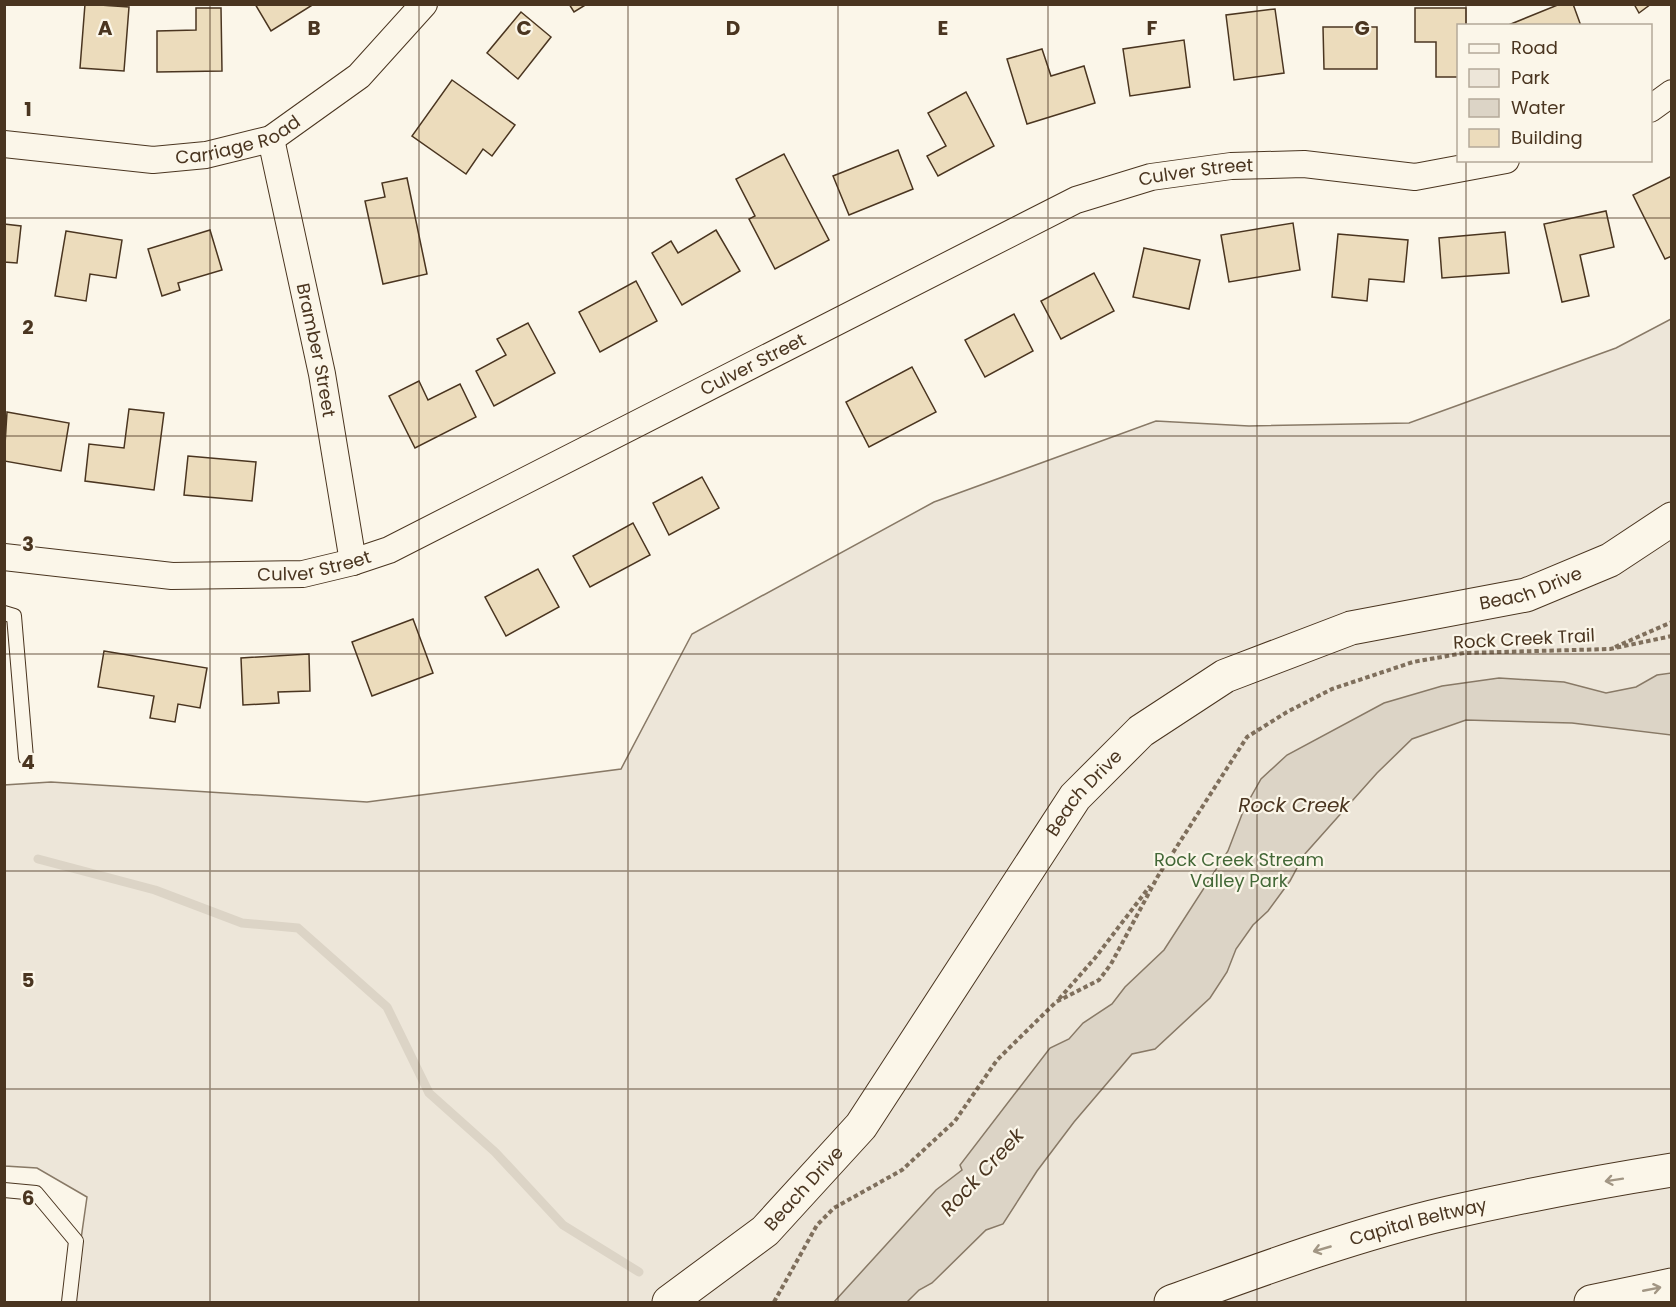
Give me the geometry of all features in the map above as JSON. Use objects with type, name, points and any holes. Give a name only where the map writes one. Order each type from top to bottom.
[{"type":"main road","name":"Beach Drive","points":[[669,1302],[765,1231],[861,1126],[1074,796],[1141,731],[1225,676],[1351,628],[1526,595],[1610,560],[1671,519]]},
{"type":"main road","name":"Capital Beltway","points":[[1171,1302],[1307,1254],[1447,1214],[1671,1170]]},
{"type":"main road","points":[[1591,1302],[1671,1285]]},
{"type":"street","name":"Carriage Road","points":[[4,144],[153,160],[206,155],[271,139],[359,76],[424,4]]},
{"type":"street","points":[[1652,107],[1671,93]]},
{"type":"street","name":"Bramber Street","points":[[271,139],[322,374],[352,562]]},
{"type":"street","name":"Culver Street","points":[[4,557],[172,576],[303,574],[352,562],[400,544],[1076,200],[1151,177],[1231,166],[1304,164],[1415,177],[1495,162]]},
{"type":"lane","points":[[4,613],[14,616],[26,758]]},
{"type":"lane","points":[[4,1190],[36,1193],[76,1241],[69,1302]]},
{"type":"path","points":[[1610,649],[1662,628],[1671,622]]},
{"type":"path","name":"Rock Creek Trail","points":[[774,1302],[817,1225],[834,1208],[903,1170],[955,1121],[997,1060],[1056,1002],[1099,980],[1112,964],[1158,876],[1247,737],[1287,712],[1332,689],[1413,662],[1464,653],[1610,649],[1671,636]]},
{"type":"path","points":[[1056,1002],[1095,958],[1158,876]]},
{"type":"green space","name":"Rock Creek Stream Valley Park","points":[[1671,319],[1671,1302],[72,1302],[87,1197],[37,1168],[5,1166],[4,785],[51,782],[367,802],[621,769],[692,634],[934,502],[1156,421],[1249,426],[1409,423],[1616,348]]},
{"type":"water","name":"Rock Creek","points":[[1671,673],[1671,735],[1572,723],[1466,720],[1412,739],[1377,773],[1304,855],[1290,881],[1236,949],[1227,972],[1210,998],[1155,1049],[1132,1054],[1074,1122],[1037,1171],[1003,1224],[986,1230],[932,1283],[919,1290],[907,1302],[834,1302],[936,1190],[962,1170],[960,1165],[1050,1048],[1069,1039],[1083,1023],[1112,1004],[1125,987],[1164,950],[1228,851],[1244,809],[1261,779],[1287,755],[1384,703],[1442,686],[1499,678],[1564,682],[1606,693],[1636,687],[1657,675]]},
{"type":"building","points":[[85,4],[129,7],[124,71],[80,68]]},
{"type":"building","points":[[255,4],[314,4],[271,31]]},
{"type":"building","points":[[569,4],[587,4],[574,12]]},
{"type":"building","points":[[1560,4],[1573,4],[1580,24],[1511,24]]},
{"type":"building","points":[[1634,4],[1651,4],[1639,13]]},
{"type":"building","points":[[196,8],[221,8],[222,71],[157,72],[157,31],[196,30]]},
{"type":"building","points":[[1415,8],[1466,8],[1466,24],[1457,24],[1457,77],[1436,77],[1436,42],[1415,42]]},
{"type":"building","points":[[1275,9],[1284,73],[1234,80],[1226,15]]},
{"type":"building","points":[[521,12],[551,37],[518,79],[487,53]]},
{"type":"building","points":[[1323,27],[1377,27],[1377,69],[1324,69]]},
{"type":"building","points":[[1184,40],[1190,87],[1130,96],[1123,49]]},
{"type":"building","points":[[1042,49],[1051,76],[1084,66],[1095,103],[1027,124],[1007,59]]},
{"type":"building","points":[[452,80],[515,125],[492,156],[483,149],[466,174],[412,136]]},
{"type":"building","points":[[966,92],[994,146],[938,176],[927,156],[946,146],[928,113]]},
{"type":"building","points":[[898,150],[913,189],[849,215],[833,176]]},
{"type":"building","points":[[784,154],[829,240],[775,269],[749,219],[755,216],[736,179]]},
{"type":"building","points":[[1672,176],[1672,256],[1665,259],[1633,195]]},
{"type":"building","points":[[407,178],[427,274],[383,284],[365,201],[385,197],[382,183]]},
{"type":"building","points":[[1606,211],[1614,247],[1580,255],[1589,296],[1562,302],[1544,224]]},
{"type":"building","points":[[1293,223],[1300,270],[1229,282],[1221,235]]},
{"type":"building","points":[[4,224],[21,226],[17,263],[4,262]]},
{"type":"building","points":[[210,230],[222,270],[178,283],[180,290],[162,296],[148,249]]},
{"type":"building","points":[[716,230],[740,271],[682,305],[652,253],[671,241],[678,253]]},
{"type":"building","points":[[66,231],[122,240],[116,278],[90,274],[86,301],[55,296]]},
{"type":"building","points":[[1505,232],[1509,273],[1442,278],[1439,238]]},
{"type":"building","points":[[1338,234],[1408,240],[1404,282],[1369,279],[1367,301],[1332,297]]},
{"type":"building","points":[[1144,248],[1200,260],[1189,309],[1133,297]]},
{"type":"building","points":[[1094,273],[1114,311],[1061,339],[1041,301]]},
{"type":"building","points":[[636,281],[657,321],[600,352],[579,312]]},
{"type":"building","points":[[1014,314],[1033,351],[985,377],[965,340]]},
{"type":"building","points":[[528,323],[555,373],[494,406],[476,371],[506,355],[497,339]]},
{"type":"building","points":[[912,367],[936,412],[869,447],[846,402]]},
{"type":"building","points":[[419,381],[428,400],[460,384],[476,417],[415,448],[389,396]]},
{"type":"building","points":[[129,409],[164,413],[154,490],[85,481],[89,444],[124,448]]},
{"type":"building","points":[[7,412],[69,423],[61,471],[4,461]]},
{"type":"building","points":[[188,456],[256,462],[252,501],[184,495]]},
{"type":"building","points":[[702,477],[719,508],[669,535],[653,503]]},
{"type":"building","points":[[633,523],[650,555],[590,587],[573,556]]},
{"type":"building","points":[[538,569],[559,607],[506,636],[485,597]]},
{"type":"building","points":[[413,619],[433,673],[372,696],[352,642]]},
{"type":"building","points":[[104,651],[207,668],[200,708],[178,704],[175,722],[150,718],[154,696],[98,687]]},
{"type":"building","points":[[309,654],[310,691],[278,692],[279,703],[243,705],[241,658]]},
{"type":"waterway","points":[[38,859],[155,890],[242,923],[298,928],[387,1007],[429,1093],[495,1152],[563,1225],[639,1272]]}]
